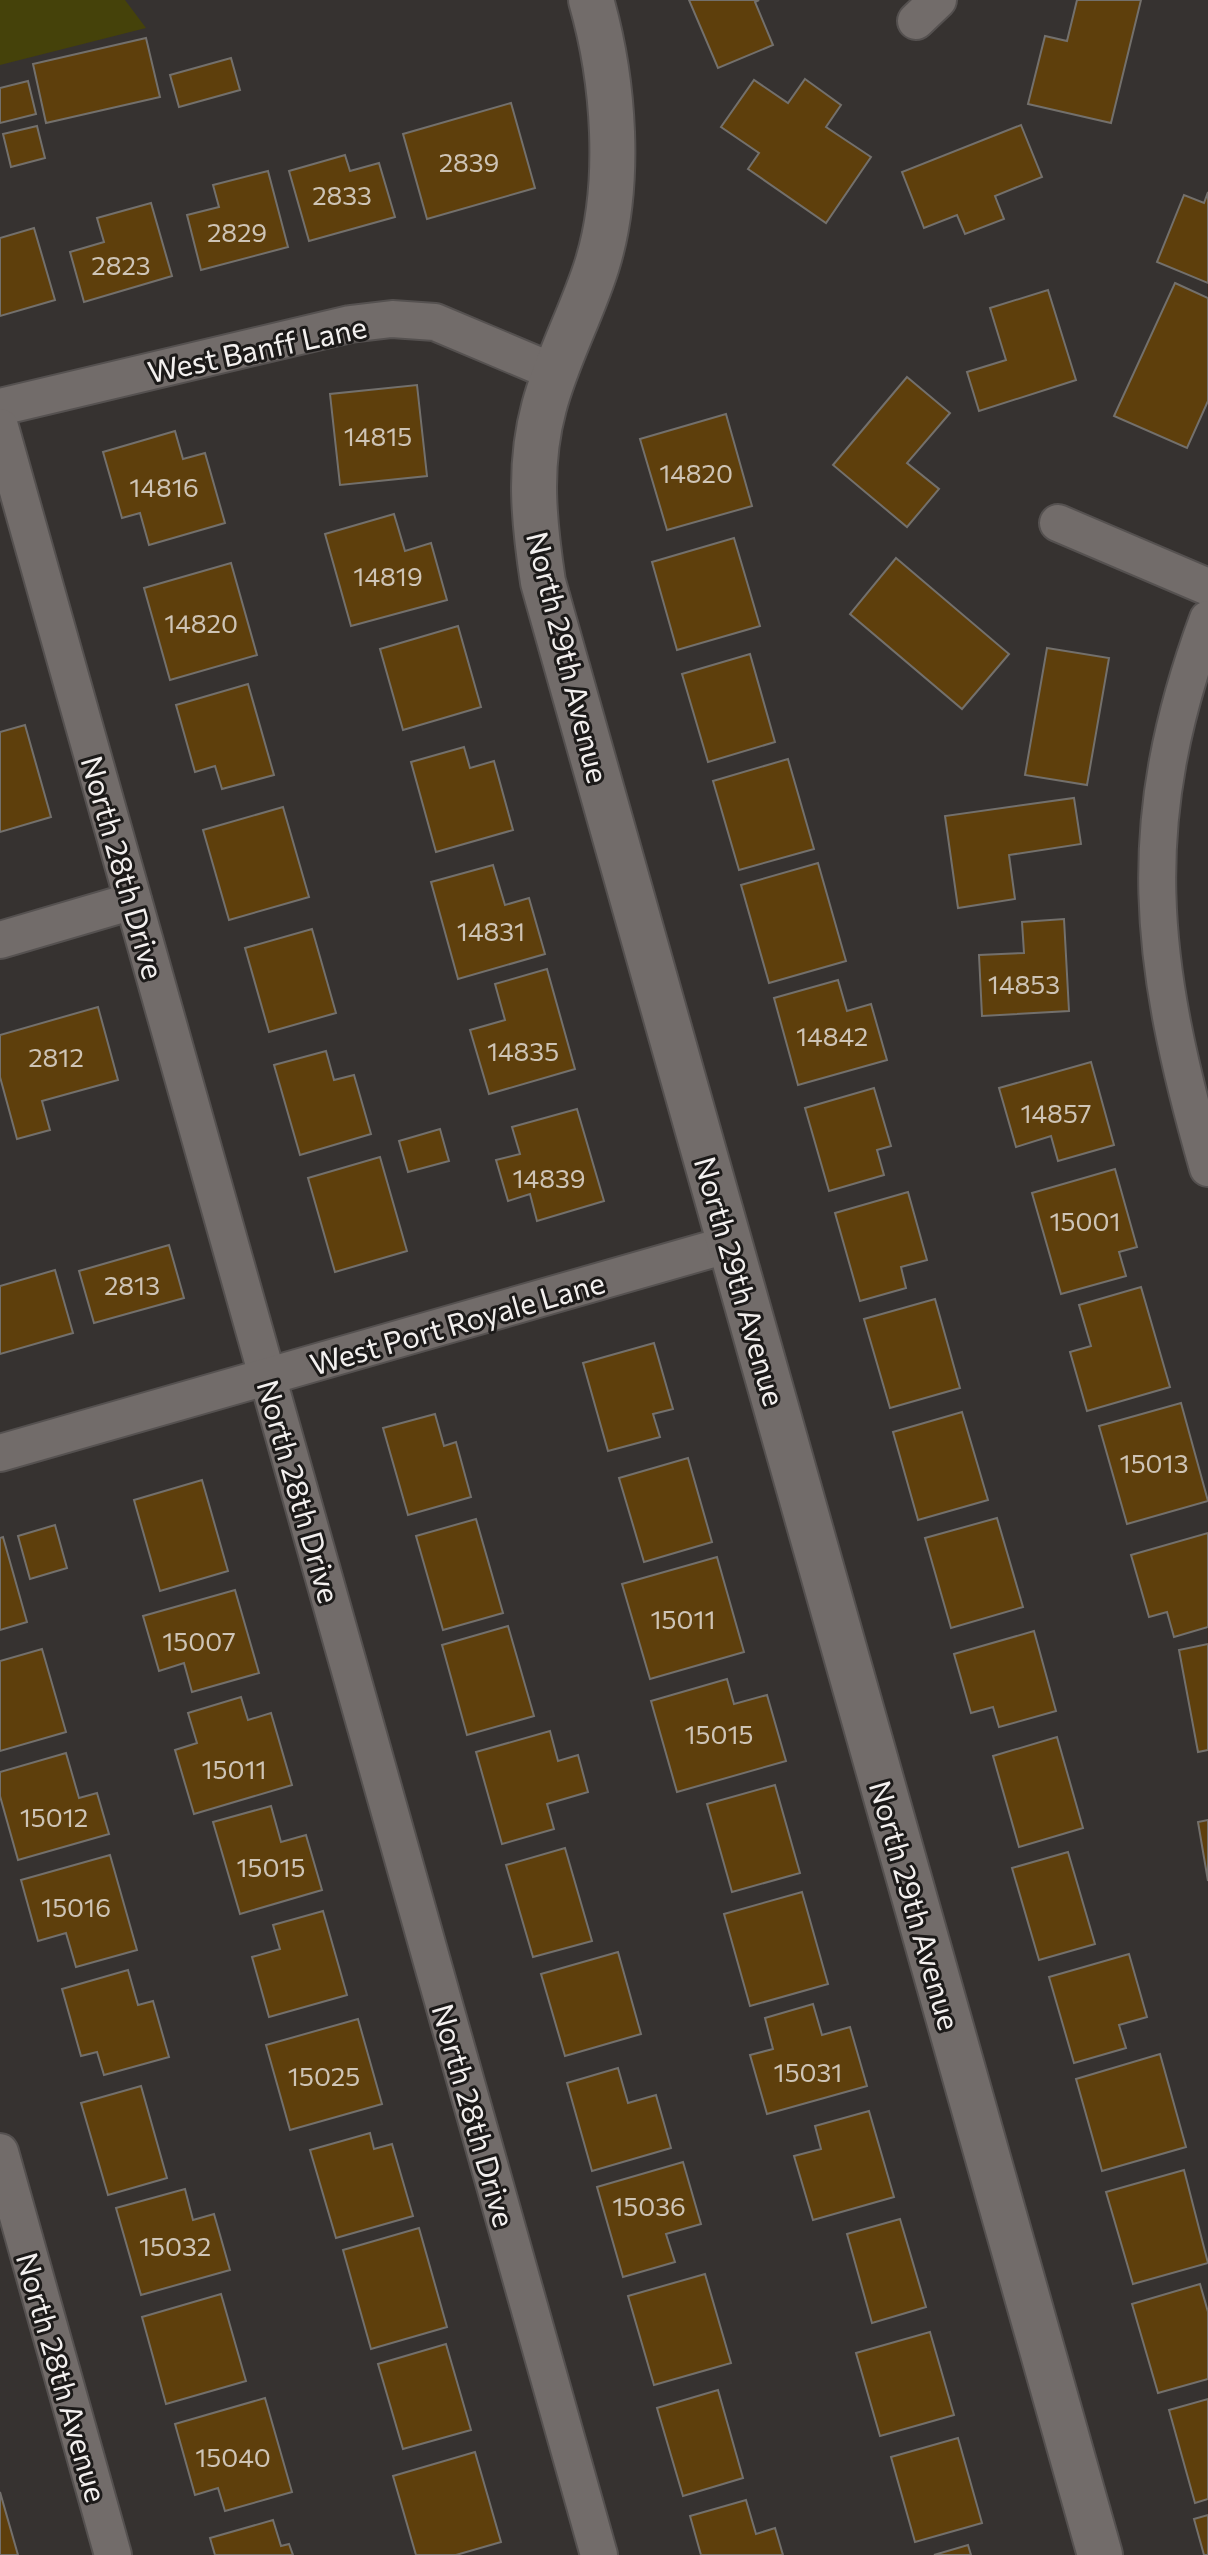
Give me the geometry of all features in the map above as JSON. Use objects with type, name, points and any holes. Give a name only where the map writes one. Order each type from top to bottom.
[{"type":"street","name":"North 29th Avenue","points":[[591,0],[609,84],[612,141],[607,212],[598,263],[543,408],[535,454],[532,510],[543,582],[1100,2555]]},
{"type":"street","name":"West Banff Lane","points":[[0,407],[350,324],[392,319],[435,322],[556,373]]},
{"type":"street","name":"North 28th Drive","points":[[0,427],[599,2555]]},
{"type":"street","points":[[1058,523],[1208,587]]},
{"type":"street","points":[[1208,619],[1184,689],[1167,760],[1157,826],[1155,907],[1173,1040],[1208,1168]]},
{"type":"street","points":[[0,940],[133,901]]},
{"type":"street","name":"West Port Royale Lane","points":[[0,1453],[730,1244]]},
{"type":"street","name":"North 28th Avenue","points":[[0,2152],[113,2555]]},
{"type":"shaded area","points":[[0,0],[125,0],[146,28],[0,65]]},
{"type":"building","points":[[689,0],[759,0],[755,2],[773,45],[718,68]]},
{"type":"building","points":[[1077,0],[1141,0],[1111,123],[1028,104],[1045,36],[1067,41]]},
{"type":"building","points":[[146,38],[160,97],[46,123],[33,64]]},
{"type":"building","points":[[231,58],[240,90],[179,107],[170,75]]},
{"type":"building","points":[[805,79],[841,105],[826,127],[871,157],[826,223],[748,169],[759,153],[721,127],[754,80],[788,103]]},
{"type":"building","points":[[28,81],[36,114],[0,123],[0,88]]},
{"type":"building","points":[[511,103],[535,188],[427,219],[403,134]]},
{"type":"building","points":[[1021,125],[1042,177],[995,196],[1004,219],[965,234],[957,215],[924,228],[902,172]]},
{"type":"building","points":[[37,126],[45,158],[11,167],[3,134]]},
{"type":"building","points":[[345,155],[350,171],[379,163],[395,217],[309,241],[289,171]]},
{"type":"building","points":[[268,171],[288,247],[201,270],[187,215],[219,207],[213,185]]},
{"type":"building","points":[[1208,192],[1208,283],[1157,262],[1184,195],[1204,203]]},
{"type":"building","points":[[151,203],[172,276],[84,302],[70,252],[104,242],[97,218]]},
{"type":"building","points":[[34,228],[55,300],[0,316],[0,238]]},
{"type":"building","points":[[1175,283],[1208,298],[1208,401],[1187,448],[1114,416]]},
{"type":"building","points":[[1048,290],[1076,380],[979,411],[967,372],[1006,360],[990,308]]},
{"type":"building","points":[[907,377],[950,413],[907,463],[939,489],[907,527],[833,465]]},
{"type":"building","points":[[417,385],[427,476],[340,485],[330,394]]},
{"type":"building","points":[[726,414],[752,506],[667,530],[640,439]]},
{"type":"building","points":[[175,431],[183,459],[205,453],[225,523],[149,545],[140,513],[122,518],[103,452]]},
{"type":"building","points":[[394,514],[405,551],[431,543],[447,600],[351,626],[325,534]]},
{"type":"building","points":[[734,538],[760,626],[677,650],[652,562]]},
{"type":"building","points":[[896,558],[1009,654],[962,709],[850,614]]},
{"type":"building","points":[[231,563],[257,655],[170,680],[144,588]]},
{"type":"building","points":[[458,626],[481,707],[403,730],[380,649]]},
{"type":"building","points":[[1047,648],[1109,658],[1087,785],[1025,775]]},
{"type":"building","points":[[750,654],[775,742],[708,762],[682,674]]},
{"type":"building","points":[[248,684],[274,775],[222,789],[215,766],[195,772],[176,705]]},
{"type":"building","points":[[25,725],[51,817],[0,832],[0,732]]},
{"type":"building","points":[[464,747],[470,768],[494,761],[513,830],[436,852],[411,762]]},
{"type":"building","points":[[788,759],[814,849],[739,870],[713,781]]},
{"type":"building","points":[[1074,798],[1081,844],[1009,855],[1015,899],[958,908],[945,816]]},
{"type":"building","points":[[283,807],[309,897],[229,920],[203,830]]},
{"type":"building","points":[[818,863],[846,961],[769,983],[741,885]]},
{"type":"building","points":[[493,865],[505,905],[529,898],[545,954],[458,979],[431,882]]},
{"type":"building","points":[[1064,919],[1069,1011],[982,1016],[979,955],[1024,953],[1022,922]]},
{"type":"building","points":[[312,929],[336,1013],[269,1032],[245,948]]},
{"type":"building","points":[[547,969],[575,1069],[489,1094],[470,1030],[505,1020],[495,984]]},
{"type":"building","points":[[838,980],[847,1011],[871,1004],[887,1060],[798,1085],[774,998]]},
{"type":"building","points":[[98,1007],[118,1080],[42,1101],[50,1130],[17,1139],[0,1077],[0,1035]]},
{"type":"building","points":[[326,1051],[334,1080],[354,1075],[371,1134],[300,1155],[274,1065]]},
{"type":"building","points":[[1091,1062],[1114,1145],[1058,1161],[1051,1136],[1016,1147],[999,1088]]},
{"type":"building","points":[[874,1088],[891,1146],[877,1150],[884,1175],[829,1191],[805,1108]]},
{"type":"building","points":[[577,1109],[604,1201],[537,1221],[530,1194],[508,1201],[496,1160],[520,1154],[512,1127]]},
{"type":"building","points":[[440,1129],[449,1161],[408,1172],[399,1141]]},
{"type":"building","points":[[380,1157],[407,1251],[335,1272],[308,1178]]},
{"type":"building","points":[[1115,1169],[1137,1247],[1119,1252],[1126,1276],[1061,1294],[1032,1193]]},
{"type":"building","points":[[908,1192],[927,1260],[901,1267],[906,1288],[860,1301],[835,1213]]},
{"type":"building","points":[[169,1245],[184,1298],[94,1323],[79,1271]]},
{"type":"building","points":[[55,1270],[73,1333],[0,1354],[0,1286]]},
{"type":"building","points":[[1141,1287],[1170,1387],[1087,1411],[1070,1352],[1091,1346],[1079,1305]]},
{"type":"building","points":[[935,1299],[960,1388],[890,1408],[864,1319]]},
{"type":"building","points":[[654,1343],[673,1409],[653,1414],[660,1437],[608,1451],[583,1363]]},
{"type":"building","points":[[1181,1403],[1208,1501],[1127,1524],[1099,1426]]},
{"type":"building","points":[[962,1412],[988,1500],[918,1520],[893,1432]]},
{"type":"building","points":[[435,1414],[444,1446],[456,1442],[471,1497],[408,1515],[383,1428]]},
{"type":"building","points":[[688,1458],[712,1542],[644,1562],[619,1478]]},
{"type":"building","points":[[202,1480],[228,1571],[160,1591],[134,1500]]},
{"type":"building","points":[[997,1518],[1023,1607],[951,1628],[925,1538]]},
{"type":"building","points":[[476,1519],[503,1613],[443,1630],[416,1536]]},
{"type":"building","points":[[55,1525],[67,1568],[30,1579],[18,1536]]},
{"type":"building","points":[[1208,1533],[1208,1627],[1174,1637],[1167,1612],[1149,1617],[1131,1555]]},
{"type":"building","points":[[3,1537],[27,1622],[0,1630],[0,1538]]},
{"type":"building","points":[[717,1557],[744,1652],[650,1679],[622,1584]]},
{"type":"building","points":[[235,1590],[259,1673],[192,1692],[184,1663],[159,1671],[143,1616]]},
{"type":"building","points":[[508,1626],[534,1716],[467,1735],[442,1645]]},
{"type":"building","points":[[1034,1631],[1056,1711],[999,1727],[993,1707],[971,1713],[954,1654]]},
{"type":"building","points":[[1208,1644],[1208,1750],[1198,1752],[1179,1650]]},
{"type":"building","points":[[42,1649],[66,1732],[0,1751],[0,1661]]},
{"type":"building","points":[[727,1679],[734,1704],[767,1695],[786,1761],[677,1792],[651,1701]]},
{"type":"building","points":[[241,1697],[248,1720],[271,1713],[292,1785],[194,1814],[175,1750],[197,1743],[188,1713]]},
{"type":"building","points":[[550,1731],[558,1761],[578,1755],[588,1792],[547,1804],[554,1829],[502,1844],[476,1752]]},
{"type":"building","points":[[1057,1737],[1083,1828],[1019,1847],[993,1756]]},
{"type":"building","points":[[66,1753],[79,1798],[97,1793],[109,1834],[18,1860],[0,1796],[0,1772]]},
{"type":"building","points":[[775,1785],[800,1873],[732,1892],[707,1804]]},
{"type":"building","points":[[271,1806],[281,1842],[306,1835],[322,1890],[240,1914],[213,1822]]},
{"type":"building","points":[[1208,1820],[1208,1881],[1198,1822]]},
{"type":"building","points":[[565,1848],[592,1941],[533,1957],[506,1865]]},
{"type":"building","points":[[1068,1852],[1095,1944],[1039,1960],[1012,1868]]},
{"type":"building","points":[[110,1855],[137,1950],[76,1967],[66,1933],[38,1941],[21,1880]]},
{"type":"building","points":[[802,1892],[828,1984],[750,2006],[724,1914]]},
{"type":"building","points":[[323,1911],[347,1995],[269,2017],[252,1957],[280,1949],[273,1925]]},
{"type":"building","points":[[618,1952],[641,2034],[565,2056],[541,1974]]},
{"type":"building","points":[[1129,1954],[1147,2017],[1119,2025],[1126,2048],[1074,2063],[1049,1977]]},
{"type":"building","points":[[128,1970],[138,2005],[153,2001],[169,2057],[104,2075],[97,2052],[81,2056],[62,1989]]},
{"type":"building","points":[[813,2004],[822,2035],[850,2027],[867,2086],[767,2114],[750,2055],[773,2049],[765,2018]]},
{"type":"building","points":[[358,2019],[382,2104],[290,2130],[266,2045]]},
{"type":"building","points":[[1160,2054],[1186,2147],[1102,2171],[1076,2079]]},
{"type":"building","points":[[618,2068],[628,2103],[656,2095],[671,2148],[592,2171],[567,2083]]},
{"type":"building","points":[[141,2086],[167,2178],[108,2195],[81,2103]]},
{"type":"building","points":[[869,2111],[894,2197],[813,2220],[794,2156],[821,2149],[815,2126]]},
{"type":"building","points":[[370,2133],[374,2149],[392,2144],[413,2216],[336,2238],[310,2150]]},
{"type":"building","points":[[683,2162],[701,2224],[666,2234],[675,2262],[623,2277],[597,2187]]},
{"type":"building","points":[[1184,2170],[1208,2263],[1133,2284],[1106,2192]]},
{"type":"building","points":[[185,2189],[193,2220],[214,2214],[230,2270],[141,2295],[116,2208]]},
{"type":"building","points":[[900,2219],[926,2307],[872,2323],[847,2234]]},
{"type":"building","points":[[419,2228],[447,2327],[371,2349],[343,2250]]},
{"type":"building","points":[[705,2274],[731,2363],[654,2385],[628,2296]]},
{"type":"building","points":[[1200,2284],[1208,2312],[1208,2379],[1158,2393],[1132,2304]]},
{"type":"building","points":[[221,2294],[246,2381],[166,2404],[142,2317]]},
{"type":"building","points":[[930,2332],[954,2415],[880,2436],[856,2353]]},
{"type":"building","points":[[446,2344],[471,2430],[403,2449],[378,2364]]},
{"type":"building","points":[[718,2390],[743,2478],[683,2496],[657,2408]]},
{"type":"building","points":[[265,2398],[292,2492],[225,2511],[218,2488],[195,2495],[175,2424]]},
{"type":"building","points":[[1208,2399],[1208,2499],[1195,2503],[1169,2410]]},
{"type":"building","points":[[958,2438],[982,2523],[915,2542],[891,2457]]},
{"type":"building","points":[[475,2452],[501,2542],[456,2555],[416,2555],[393,2476]]},
{"type":"building","points":[[0,2492],[18,2555],[0,2555]]},
{"type":"building","points":[[746,2500],[756,2534],[775,2528],[783,2555],[701,2555],[690,2516]]},
{"type":"building","points":[[1208,2515],[1208,2555],[1204,2555],[1194,2519]]},
{"type":"building","points":[[273,2520],[281,2546],[289,2544],[293,2555],[215,2555],[210,2538]]},
{"type":"building","points":[[968,2545],[971,2555],[934,2555]]}]
